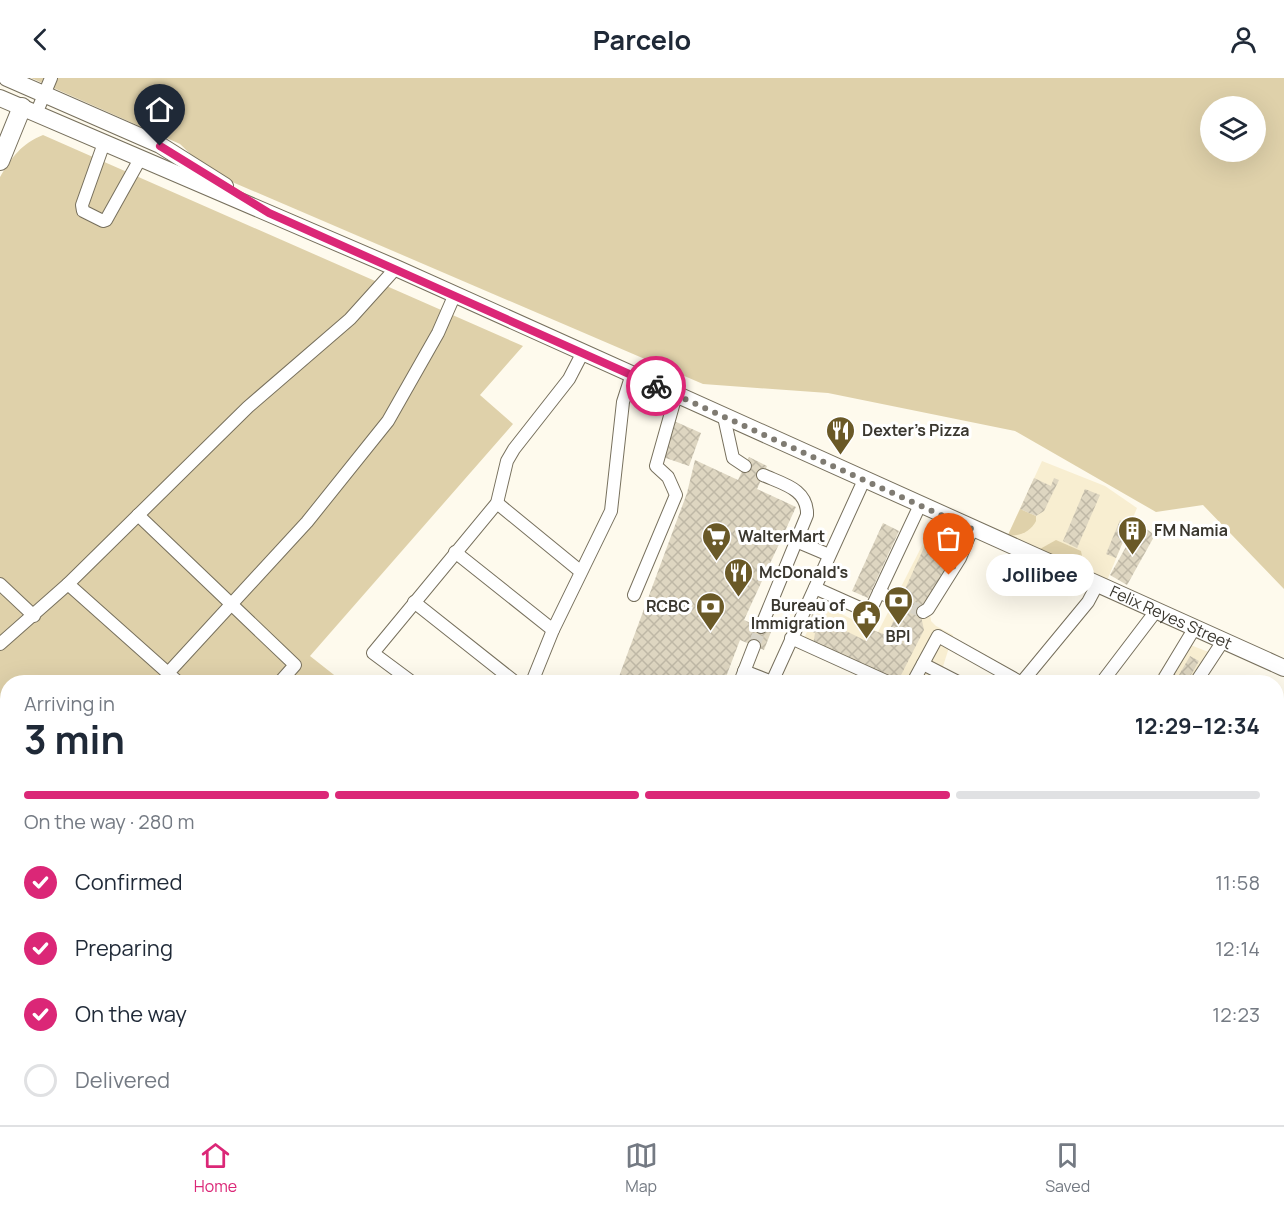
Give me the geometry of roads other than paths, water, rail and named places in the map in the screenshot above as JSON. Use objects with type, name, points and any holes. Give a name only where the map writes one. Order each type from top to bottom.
[{"type":"highway","points":[[0,161],[29,111]]},
{"type":"main road","points":[[0,89],[6,78]]},
{"type":"main road","name":"Felix Reyes Street","points":[[6,78],[160,146],[269,213]]},
{"type":"main road","points":[[29,111],[37,91]]},
{"type":"main road","name":"Felix Reyes Street","points":[[0,98],[455,294],[1284,668]]},
{"type":"street","points":[[37,91],[51,78]]},
{"type":"street","points":[[104,143],[82,205],[83,211],[103,221],[140,159]]},
{"type":"street","points":[[0,644],[69,584],[248,407],[350,319],[396,268]]},
{"type":"street","points":[[169,672],[234,605],[307,522],[388,421],[438,333],[455,294]]},
{"type":"street","points":[[403,675],[373,653],[496,503],[507,461],[569,379],[583,352]]},
{"type":"street","points":[[535,675],[580,571],[611,511],[623,402],[632,374]]},
{"type":"street","points":[[634,595],[676,495],[668,477],[656,466],[676,395]]},
{"type":"street","points":[[724,417],[733,458],[745,466]]},
{"type":"street","points":[[761,627],[807,515],[805,497],[763,475]]},
{"type":"street","points":[[775,675],[864,480]]},
{"type":"street","points":[[496,503],[580,571]]},
{"type":"street","points":[[815,588],[867,610],[872,607],[920,505]]},
{"type":"street","points":[[138,515],[295,665],[286,675]]},
{"type":"street","points":[[923,612],[928,609],[960,558],[972,529]]},
{"type":"street","points":[[796,541],[829,555]]},
{"type":"street","points":[[456,552],[553,630]]},
{"type":"street","points":[[0,584],[34,616]]},
{"type":"street","points":[[69,584],[172,675]]},
{"type":"street","points":[[1027,675],[1088,602],[1097,585]]},
{"type":"street","points":[[879,592],[896,600]]},
{"type":"street","points":[[414,602],[506,675]]},
{"type":"street","points":[[1107,675],[1156,611]]},
{"type":"street","points":[[1167,675],[1194,629]]},
{"type":"street","points":[[917,675],[938,636],[1008,675]]},
{"type":"street","points":[[791,638],[873,675]]},
{"type":"street","points":[[1201,675],[1223,641]]},
{"type":"street","points":[[742,675],[754,646]]},
{"type":"street","points":[[923,664],[944,675]]},
{"type":"tunnel","points":[[896,600],[923,612]]},
{"type":"tunnel","points":[[754,646],[761,627]]},
{"type":"place","name":"Dexter's Pizza","points":[[841,456]]},
{"type":"place","name":"FM Namia","points":[[1133,556]]},
{"type":"place","name":"WalterMart","points":[[717,562]]},
{"type":"place","name":"Jollibee","points":[[949,575]]},
{"type":"place","name":"McDonald's","points":[[738,598]]},
{"type":"place","name":"BPI","points":[[898,626]]},
{"type":"place","name":"RCBC","points":[[711,632]]},
{"type":"place","name":"Bureau of Immigration","points":[[866,640]]}]
